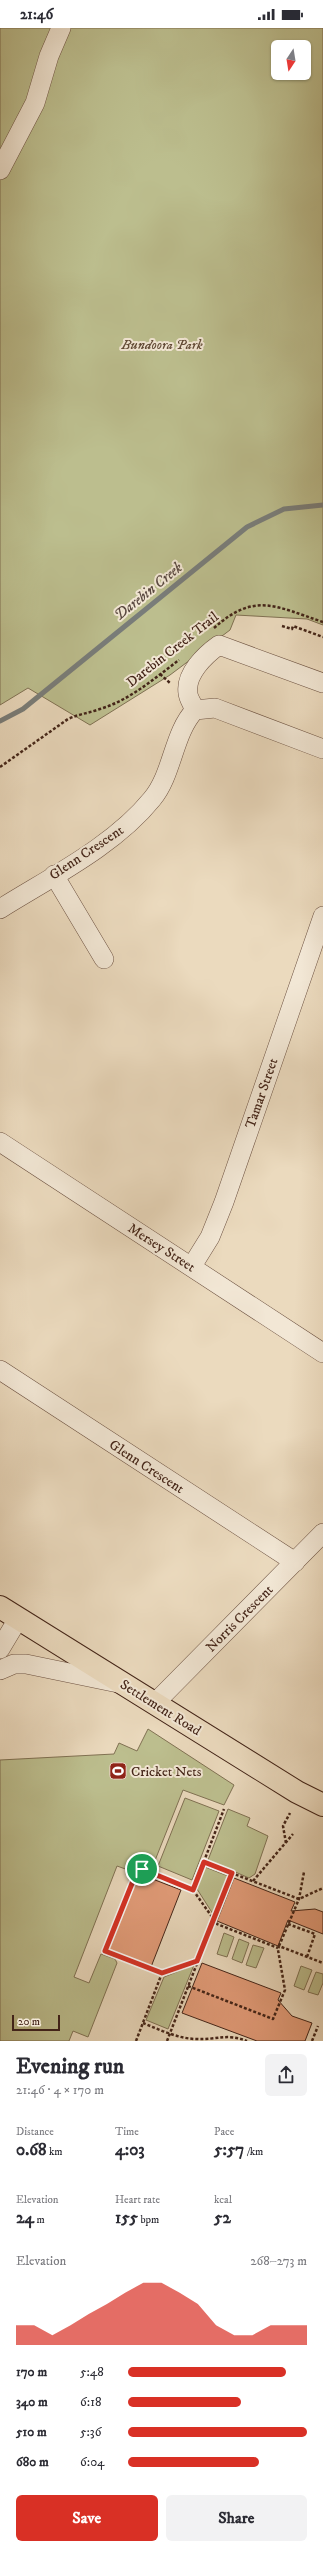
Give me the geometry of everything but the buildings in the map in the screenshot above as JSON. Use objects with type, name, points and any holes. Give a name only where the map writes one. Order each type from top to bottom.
[{"type":"main road","name":"Settlement Road","points":[[9,1613],[297,1792],[323,1805]]},
{"type":"street","points":[[0,170],[35,103],[49,56],[61,28]]},
{"type":"street","points":[[323,683],[219,645],[207,653],[189,678],[188,693],[195,710],[215,708],[323,749]]},
{"type":"street","name":"Glenn Crescent","points":[[0,909],[118,834],[153,798],[172,762],[188,718],[195,710]]},
{"type":"street","points":[[54,875],[104,959]]},
{"type":"street","name":"Tamar Street","points":[[192,1266],[210,1237],[224,1202],[323,916]]},
{"type":"street","name":"Mersey Street","points":[[0,1142],[323,1353]]},
{"type":"street","name":"Glenn Crescent","points":[[0,1370],[294,1562]]},
{"type":"street","name":"Norris Crescent","points":[[155,1703],[323,1533]]},
{"type":"street","points":[[0,1649],[9,1613]]},
{"type":"street","points":[[0,1670],[14,1664],[26,1664],[123,1684]]},
{"type":"path","name":"Darebin Creek Trail","points":[[210,631],[238,610],[249,605],[265,604],[323,622]]},
{"type":"path","points":[[282,626],[292,629],[293,626],[323,637]]},
{"type":"path","name":"Darebin Creek Trail","points":[[0,768],[68,719],[78,714],[100,710],[136,693],[183,656]]},
{"type":"path","points":[[193,1890],[224,1809]]},
{"type":"path","points":[[286,1843],[283,1826],[290,1813]]},
{"type":"path","points":[[253,1881],[293,1834]]},
{"type":"path","points":[[204,1862],[298,1899],[323,1888]]},
{"type":"path","points":[[197,1961],[162,1973],[105,1951],[137,1871],[142,1869],[193,1890],[217,1924],[323,1963]]},
{"type":"path","points":[[188,1986],[273,2019],[285,1990],[279,1947],[298,1899],[304,1872]]},
{"type":"path","points":[[167,2041],[232,1873]]},
{"type":"path","points":[[288,1924],[315,1934],[307,1957]]},
{"type":"path","points":[[136,2041],[162,1973]]},
{"type":"path","points":[[143,2023],[170,2033],[197,2039],[230,2035],[247,2041]]},
{"type":"path","points":[[312,2041],[318,2026]]},
{"type":"green space","name":"Bundoora Park","points":[[0,28],[323,28],[323,625],[307,619],[236,615],[230,630],[170,675],[90,725],[28,688],[0,705]]},
{"type":"green space","points":[[148,1729],[234,1785],[224,1805],[183,1790],[152,1868],[141,1865],[131,1871],[117,1866],[74,1977],[89,1983],[101,1954],[115,1959],[117,1963],[88,2037],[73,2031],[69,2041],[0,2041],[0,1760],[114,1754],[119,1743],[137,1751]]},
{"type":"green space","points":[[185,1798],[219,1811],[192,1880],[158,1866]]},
{"type":"green space","points":[[228,1809],[250,1818],[247,1826],[268,1836],[255,1874],[249,1878],[208,1860]]},
{"type":"green space","points":[[205,1867],[228,1876],[213,1914],[197,1889]]},
{"type":"green space","points":[[224,1933],[234,1937],[227,1957],[217,1954]]},
{"type":"green space","points":[[239,1939],[249,1943],[242,1963],[232,1959]]},
{"type":"green space","points":[[253,1945],[264,1948],[256,1968],[246,1965]]},
{"type":"green space","points":[[194,1965],[168,2029],[146,2020],[164,1977]]},
{"type":"green space","points":[[301,1966],[312,1970],[304,1990],[294,1986]]},
{"type":"green space","points":[[316,1972],[323,1974],[323,1983],[318,1995],[308,1992]]},
{"type":"waterway","name":"Darebin Creek","points":[[0,721],[23,709],[247,527],[284,509],[323,505]]},
{"type":"place","name":"Cricket Nets","points":[[118,1771]]},
{"type":"route","points":[[204,1862],[232,1873],[197,1961],[162,1973],[105,1951],[134,1874],[142,1869],[155,1873],[193,1890],[204,1862]]}]
